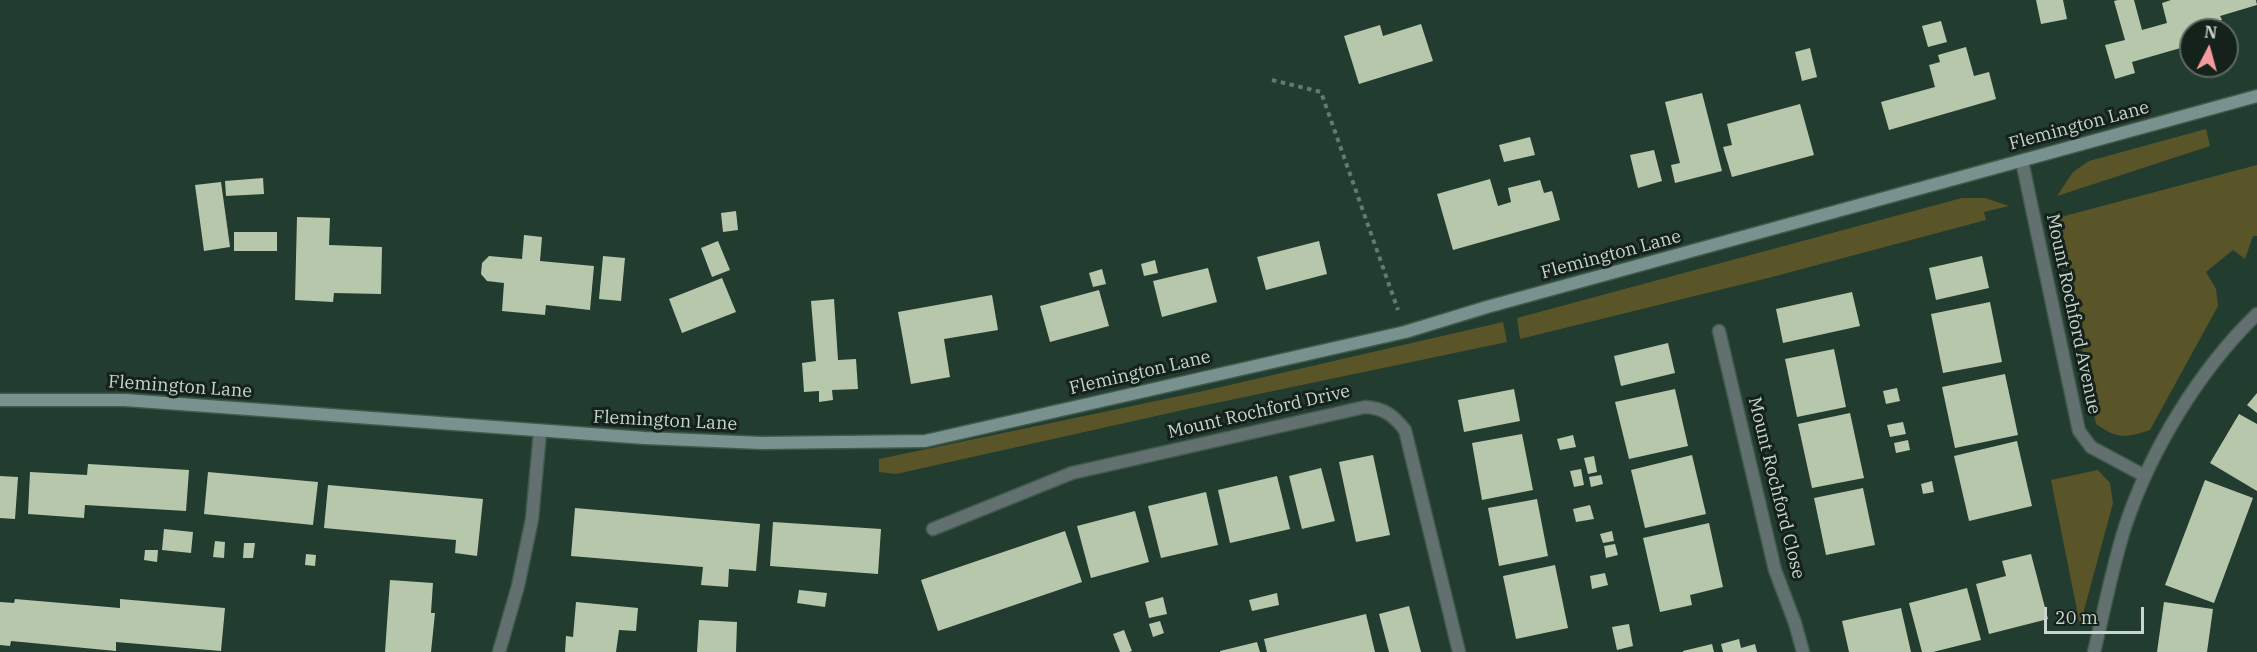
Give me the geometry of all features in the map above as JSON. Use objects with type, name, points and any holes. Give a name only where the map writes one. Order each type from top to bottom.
[{"type":"street","name":"Flemington Lane","points":[[0,400],[125,400],[540,432],[761,443],[925,441],[1406,332],[1487,307],[2257,96]]},
{"type":"street","name":"Mount Rochford Avenue","points":[[2022,161],[2079,431],[2091,447],[2145,476]]},
{"type":"street","points":[[2094,652],[2125,527],[2145,476],[2166,435],[2205,374],[2257,314]]},
{"type":"street","name":"Mount Rochford Close","points":[[1719,332],[1775,570],[1795,623],[1803,652]]},
{"type":"street","name":"Mount Rochford Drive","points":[[933,529],[1072,473],[1365,407],[1380,408],[1395,417],[1405,430],[1459,652]]},
{"type":"street","points":[[499,652],[518,586],[531,519],[540,432]]},
{"type":"path","points":[[1272,80],[1321,92],[1406,332]]},
{"type":"shaded area","points":[[2206,129],[2210,146],[2057,196],[2073,172],[2089,161]]},
{"type":"shaded area","points":[[2257,165],[2257,236],[2253,236],[2245,259],[2233,250],[2206,272],[2216,289],[2218,306],[2150,430],[2122,436],[2103,429],[2096,424],[2057,218]]},
{"type":"shaded area","points":[[1962,198],[1985,198],[2009,206],[1984,212],[1986,220],[1772,277],[1520,339],[1517,318]]},
{"type":"shaded area","points":[[1503,322],[1507,342],[1192,408],[896,474],[879,472],[879,459],[1199,392]]},
{"type":"shaded area","points":[[2098,470],[2110,483],[2113,503],[2080,625],[2051,480]]},
{"type":"building","points":[[2036,0],[2063,0],[2067,19],[2041,24]]},
{"type":"building","points":[[2134,0],[2142,30],[2167,23],[2162,3],[2171,0],[2256,0],[2257,5],[2220,16],[2221,18],[2179,18],[2179,48],[2132,62],[2135,73],[2115,79],[2105,45],[2125,40],[2114,1]]},
{"type":"building","points":[[1941,21],[1947,42],[1928,47],[1922,26]]},
{"type":"building","points":[[1421,24],[1433,61],[1359,84],[1344,36],[1380,25],[1383,36]]},
{"type":"building","points":[[1966,47],[1974,76],[1989,72],[1996,99],[1889,130],[1881,102],[1935,87],[1929,65],[1940,62],[1938,55]]},
{"type":"building","points":[[1810,48],[1817,77],[1802,81],[1795,52]]},
{"type":"building","points":[[1702,93],[1722,171],[1675,183],[1671,165],[1680,163],[1665,102]]},
{"type":"building","points":[[1800,104],[1814,155],[1732,177],[1723,147],[1732,145],[1727,124]]},
{"type":"building","points":[[1530,137],[1535,155],[1504,162],[1499,145]]},
{"type":"building","points":[[1654,150],[1662,181],[1638,188],[1630,155]]},
{"type":"building","points":[[263,178],[264,194],[226,196],[225,181]]},
{"type":"building","points":[[1490,179],[1498,206],[1511,202],[1508,188],[1540,180],[1544,193],[1552,191],[1560,220],[1453,250],[1437,194]]},
{"type":"building","points":[[221,182],[230,247],[204,251],[195,185]]},
{"type":"building","points":[[736,211],[738,230],[723,232],[721,213]]},
{"type":"building","points":[[297,217],[330,218],[329,245],[382,247],[381,294],[334,293],[333,302],[295,300]]},
{"type":"building","points":[[234,232],[277,232],[277,251],[234,251]]},
{"type":"building","points":[[524,235],[542,237],[540,261],[594,266],[590,310],[546,305],[545,315],[502,311],[504,283],[487,281],[481,274],[482,263],[489,256],[522,259]]},
{"type":"building","points":[[718,241],[730,270],[712,277],[701,248]]},
{"type":"building","points":[[1319,241],[1327,274],[1266,290],[1257,257]]},
{"type":"building","points":[[603,256],[625,258],[621,301],[599,299]]},
{"type":"building","points":[[1982,256],[1989,288],[1936,300],[1929,268]]},
{"type":"building","points":[[1155,260],[1158,273],[1144,276],[1141,264]]},
{"type":"building","points":[[1208,268],[1217,302],[1162,317],[1153,281]]},
{"type":"building","points":[[1102,269],[1106,284],[1093,287],[1089,273]]},
{"type":"building","points":[[722,278],[736,312],[682,333],[669,299]]},
{"type":"building","points":[[1099,290],[1109,326],[1050,342],[1040,306]]},
{"type":"building","points":[[1852,292],[1860,326],[1783,343],[1776,309]]},
{"type":"building","points":[[992,295],[998,330],[944,339],[950,377],[911,384],[898,312]]},
{"type":"building","points":[[834,299],[838,360],[856,359],[858,389],[832,390],[833,400],[819,402],[819,391],[804,392],[802,363],[816,361],[811,301]]},
{"type":"building","points":[[1990,302],[2002,362],[1943,373],[1931,314]]},
{"type":"building","points":[[1668,343],[1675,373],[1621,386],[1614,356]]},
{"type":"building","points":[[1834,349],[1846,407],[1797,417],[1785,359]]},
{"type":"building","points":[[2005,374],[2018,435],[1955,448],[1942,387]]},
{"type":"building","points":[[1897,388],[1900,401],[1886,404],[1883,391]]},
{"type":"building","points":[[1514,389],[1520,421],[1464,432],[1458,400]]},
{"type":"building","points":[[1675,389],[1688,446],[1629,459],[1615,402]]},
{"type":"building","points":[[2257,393],[2257,413],[2247,405]]},
{"type":"building","points":[[1850,413],[1864,478],[1812,488],[1798,424]]},
{"type":"building","points":[[2239,414],[2257,424],[2257,491],[2210,463]]},
{"type":"building","points":[[1903,422],[1906,434],[1890,437],[1887,425]]},
{"type":"building","points":[[1522,434],[1533,490],[1482,500],[1472,443]]},
{"type":"building","points":[[1573,435],[1576,447],[1560,450],[1557,439]]},
{"type":"building","points":[[1908,440],[1910,450],[1896,453],[1894,443]]},
{"type":"building","points":[[2017,441],[2032,506],[1969,521],[1954,456]]},
{"type":"building","points":[[1373,455],[1390,535],[1356,542],[1339,462]]},
{"type":"building","points":[[1692,455],[1706,514],[1645,528],[1631,470]]},
{"type":"building","points":[[1594,456],[1597,472],[1588,474],[1584,458]]},
{"type":"building","points":[[88,464],[189,470],[186,511],[85,505],[84,518],[28,514],[30,472],[87,475]]},
{"type":"building","points":[[1321,468],[1335,521],[1302,529],[1289,476]]},
{"type":"building","points":[[1581,469],[1584,485],[1574,487],[1570,471]]},
{"type":"building","points":[[208,472],[318,482],[313,525],[204,514]]},
{"type":"building","points":[[1601,475],[1603,484],[1591,487],[1589,477]]},
{"type":"building","points":[[0,476],[18,477],[15,519],[0,518]]},
{"type":"building","points":[[1277,476],[1290,529],[1230,543],[1218,490]]},
{"type":"building","points":[[2205,480],[2253,498],[2214,603],[2165,585]]},
{"type":"building","points":[[1932,481],[1934,492],[1923,494],[1921,484]]},
{"type":"building","points":[[328,485],[483,499],[477,556],[455,553],[456,540],[324,528]]},
{"type":"building","points":[[1863,488],[1875,545],[1826,555],[1814,498]]},
{"type":"building","points":[[1206,492],[1218,545],[1161,558],[1148,506]]},
{"type":"building","points":[[1537,499],[1548,556],[1499,566],[1488,508]]},
{"type":"building","points":[[1590,505],[1594,519],[1576,522],[1573,509]]},
{"type":"building","points":[[575,508],[760,524],[756,571],[729,569],[728,587],[701,585],[703,567],[571,556]]},
{"type":"building","points":[[1135,511],[1149,562],[1091,578],[1077,526]]},
{"type":"building","points":[[773,522],[881,529],[878,574],[770,566]]},
{"type":"building","points":[[1709,523],[1723,587],[1690,595],[1692,605],[1660,612],[1643,538]]},
{"type":"building","points":[[164,529],[193,532],[191,553],[162,550]]},
{"type":"building","points":[[1065,531],[1082,582],[938,631],[921,580]]},
{"type":"building","points":[[1612,531],[1614,541],[1603,543],[1600,534]]},
{"type":"building","points":[[215,541],[225,542],[224,558],[213,557]]},
{"type":"building","points":[[244,543],[255,543],[253,558],[243,558]]},
{"type":"building","points":[[1615,544],[1618,555],[1606,558],[1604,546]]},
{"type":"building","points":[[145,550],[158,550],[157,562],[144,560]]},
{"type":"building","points":[[306,554],[316,555],[315,566],[305,565]]},
{"type":"building","points":[[2031,554],[2048,619],[1989,634],[1976,584],[2006,576],[2002,561]]},
{"type":"building","points":[[1555,565],[1568,628],[1516,639],[1503,576]]},
{"type":"building","points":[[1605,573],[1608,585],[1592,589],[1590,576]]},
{"type":"building","points":[[390,580],[433,583],[431,613],[435,613],[431,652],[385,652]]},
{"type":"building","points":[[1967,588],[1981,640],[1933,652],[1922,652],[1909,603]]},
{"type":"building","points":[[799,590],[827,593],[825,607],[797,603]]},
{"type":"building","points":[[1277,593],[1279,605],[1252,611],[1249,600]]},
{"type":"building","points":[[1163,597],[1167,614],[1149,618],[1145,602]]},
{"type":"building","points":[[15,599],[120,608],[120,599],[225,608],[221,651],[116,642],[116,651],[11,641],[10,646],[0,645],[0,602],[14,603]]},
{"type":"building","points":[[576,602],[638,608],[636,631],[619,630],[616,652],[565,652],[566,636],[573,637]]},
{"type":"building","points":[[2164,602],[2213,609],[2207,652],[2157,652]]},
{"type":"building","points":[[1409,606],[1421,652],[1389,652],[1379,614]]},
{"type":"building","points":[[1901,608],[1911,652],[1849,652],[1842,621]]},
{"type":"building","points":[[1366,614],[1375,652],[1267,652],[1264,639]]},
{"type":"building","points":[[699,620],[737,622],[736,652],[697,652]]},
{"type":"building","points":[[1160,621],[1164,633],[1153,637],[1149,624]]},
{"type":"building","points":[[1629,624],[1633,646],[1617,650],[1612,627]]},
{"type":"building","points":[[1124,630],[1132,651],[1129,652],[1120,652],[1113,634]]},
{"type":"building","points":[[1739,639],[1741,648],[1755,644],[1757,652],[1723,652],[1721,644]]},
{"type":"building","points":[[1257,642],[1260,652],[1220,652],[1220,651]]},
{"type":"building","points":[[1712,644],[1714,652],[1683,652],[1683,651]]}]
